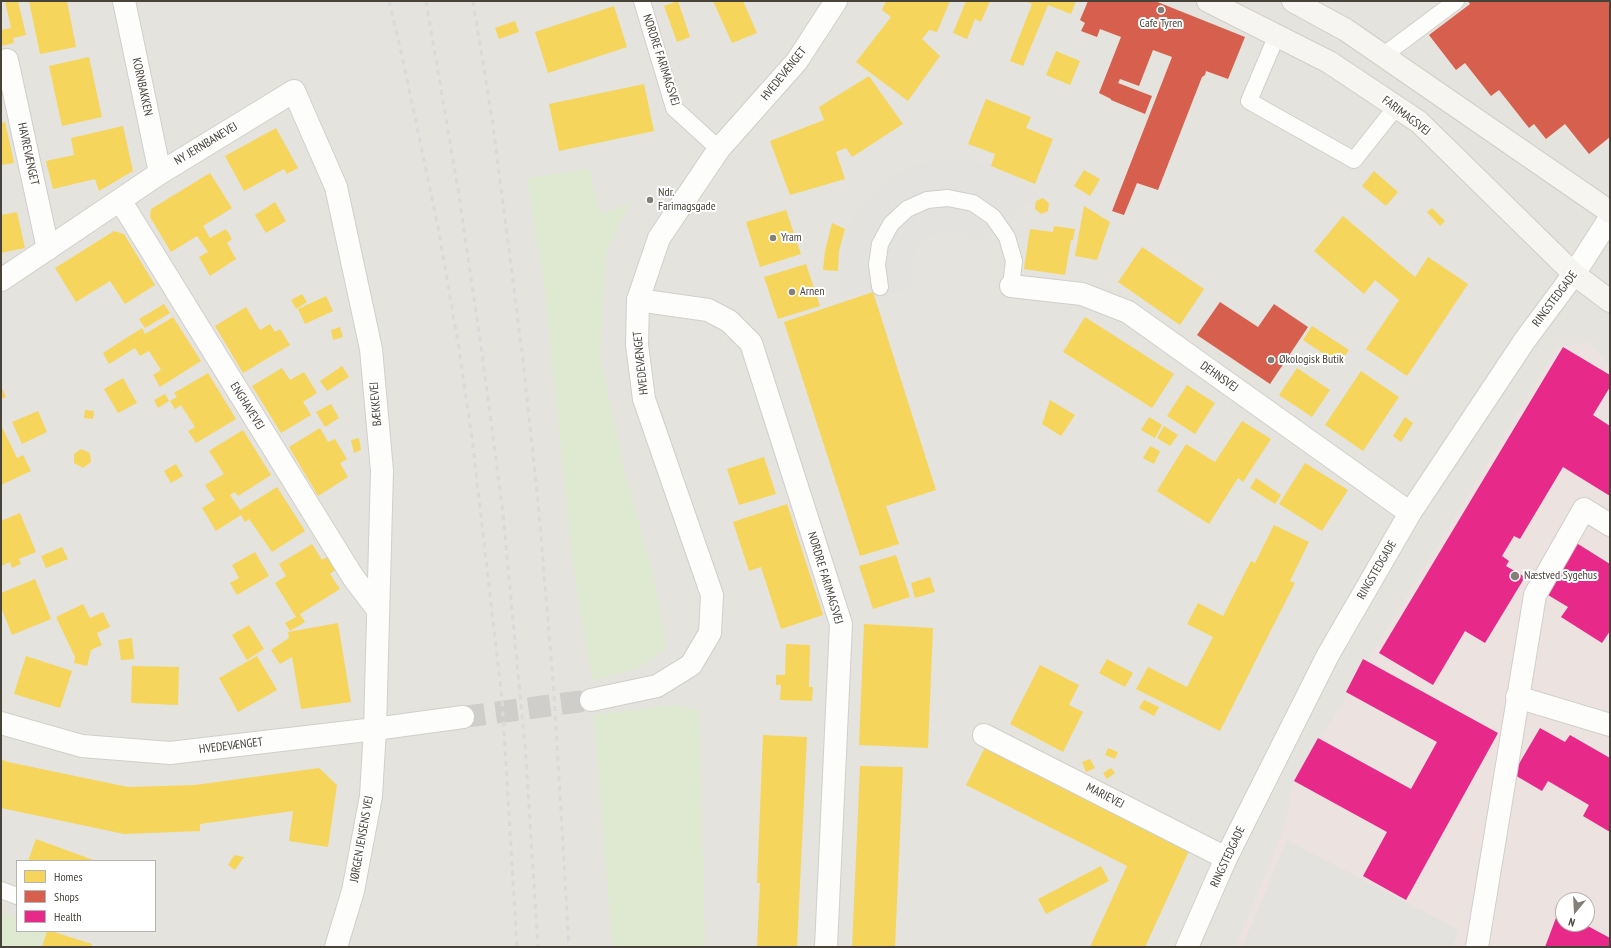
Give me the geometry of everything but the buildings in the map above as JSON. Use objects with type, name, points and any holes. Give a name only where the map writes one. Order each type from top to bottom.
[{"type":"main road","name":"FARIMAGSVEJ","points":[[1208,1],[1329,62],[1418,122],[1574,274],[1610,300]]},
{"type":"main road","points":[[1293,1],[1346,30],[1384,55],[1610,212]]},
{"type":"street","name":"KORNBAKKEN","points":[[124,1],[160,173]]},
{"type":"street","name":"HVEDEVÆNGET","points":[[591,700],[657,686],[691,665],[710,633],[712,595],[644,399],[637,345],[638,300],[659,238],[719,149],[797,61],[836,1]]},
{"type":"street","name":"HAVREVÆNGET","points":[[7,60],[48,249]]},
{"type":"street","name":"NY JERNBANEVEJ","points":[[120,200],[160,173],[294,91]]},
{"type":"street","name":"BÆKKEVEJ","points":[[294,91],[336,187],[372,349],[382,471],[375,729]]},
{"type":"street","points":[[1,280],[120,200]]},
{"type":"street","name":"ENGHAVEVEJ","points":[[120,200],[353,578],[378,610]]},
{"type":"street","name":"RINGSTEDGADE","points":[[1187,947],[1226,858],[1328,655],[1410,513],[1524,340],[1574,274],[1610,218]]},
{"type":"street","name":"DEHNSVEJ","points":[[1011,286],[1082,294],[1128,312],[1410,513]]},
{"type":"street","name":"NORDRE FARIMAGSVEJ","points":[[638,300],[708,310],[729,321],[751,343],[841,624],[826,947]]},
{"type":"street","points":[[1476,947],[1535,595],[1584,509],[1610,525]]},
{"type":"street","points":[[1517,697],[1610,725]]},
{"type":"street","name":"HVEDEVÆNGET","points":[[1,723],[82,746],[170,753],[463,717]]},
{"type":"street","name":"JØRGEN JENSENS VEJ","points":[[336,947],[353,891],[371,796],[375,729]]},
{"type":"street","name":"MARIEVEJ","points":[[984,735],[1226,858]]},
{"type":"lane","name":"NORDRE FARIMAGSVEJ","points":[[642,1],[674,108],[719,149]]},
{"type":"lane","points":[[1384,55],[1456,1]]},
{"type":"lane","points":[[1277,35],[1248,101],[1354,160],[1396,107]]},
{"type":"lane","points":[[880,287],[877,265],[880,244],[891,224],[907,209],[927,200],[948,198],[973,203],[993,217],[1007,237],[1014,261],[1011,286]]},
{"type":"lane","points":[[1,890],[16,896]]},
{"type":"shaded area","points":[[1,1],[1610,1],[1610,947],[1,947]]},
{"type":"shaded area","points":[[960,159],[988,164],[1015,176],[1038,195],[976,240],[961,232],[943,231],[927,237],[915,251],[910,268],[914,286],[877,297],[841,294],[840,264],[846,236],[859,209],[878,187],[903,171],[930,161]]},
{"type":"shaded area","name":"Næstved Sygehus","points":[[1587,342],[1610,366],[1610,947],[1236,947],[1285,826],[1293,785],[1557,348]]},
{"type":"shaded area","points":[[1287,840],[1458,929],[1453,947],[1242,947]]},
{"type":"green space","points":[[589,169],[601,215],[631,202],[606,252],[600,357],[625,472],[655,581],[666,649],[637,669],[592,681],[573,566],[544,283],[527,178]]},
{"type":"green space","points":[[675,705],[699,710],[705,947],[612,947],[594,715]]},
{"type":"green space","points":[[1,912],[16,918],[16,932],[55,932],[94,947],[1,947]]},
{"type":"tunnel","points":[[463,717],[591,700]]},
{"type":"railway","points":[[389,1],[438,227],[459,349],[472,438],[502,699],[517,947]]},
{"type":"railway","points":[[426,1],[458,189],[482,353],[503,514],[526,758],[538,947]]},
{"type":"railway","points":[[473,1],[493,125],[523,360],[538,501],[554,693],[569,947]]},
{"type":"place","name":"Cafe Tyren","points":[[1161,10]]},
{"type":"place","name":"Ndr. Farimagsgade","points":[[650,200]]},
{"type":"place","name":"Yram","points":[[773,238]]},
{"type":"place","name":"Arnen","points":[[792,292]]},
{"type":"place","name":"Økologisk Butik","points":[[1271,360]]},
{"type":"place","name":"Næstved Sygehus","points":[[1515,576]]}]
